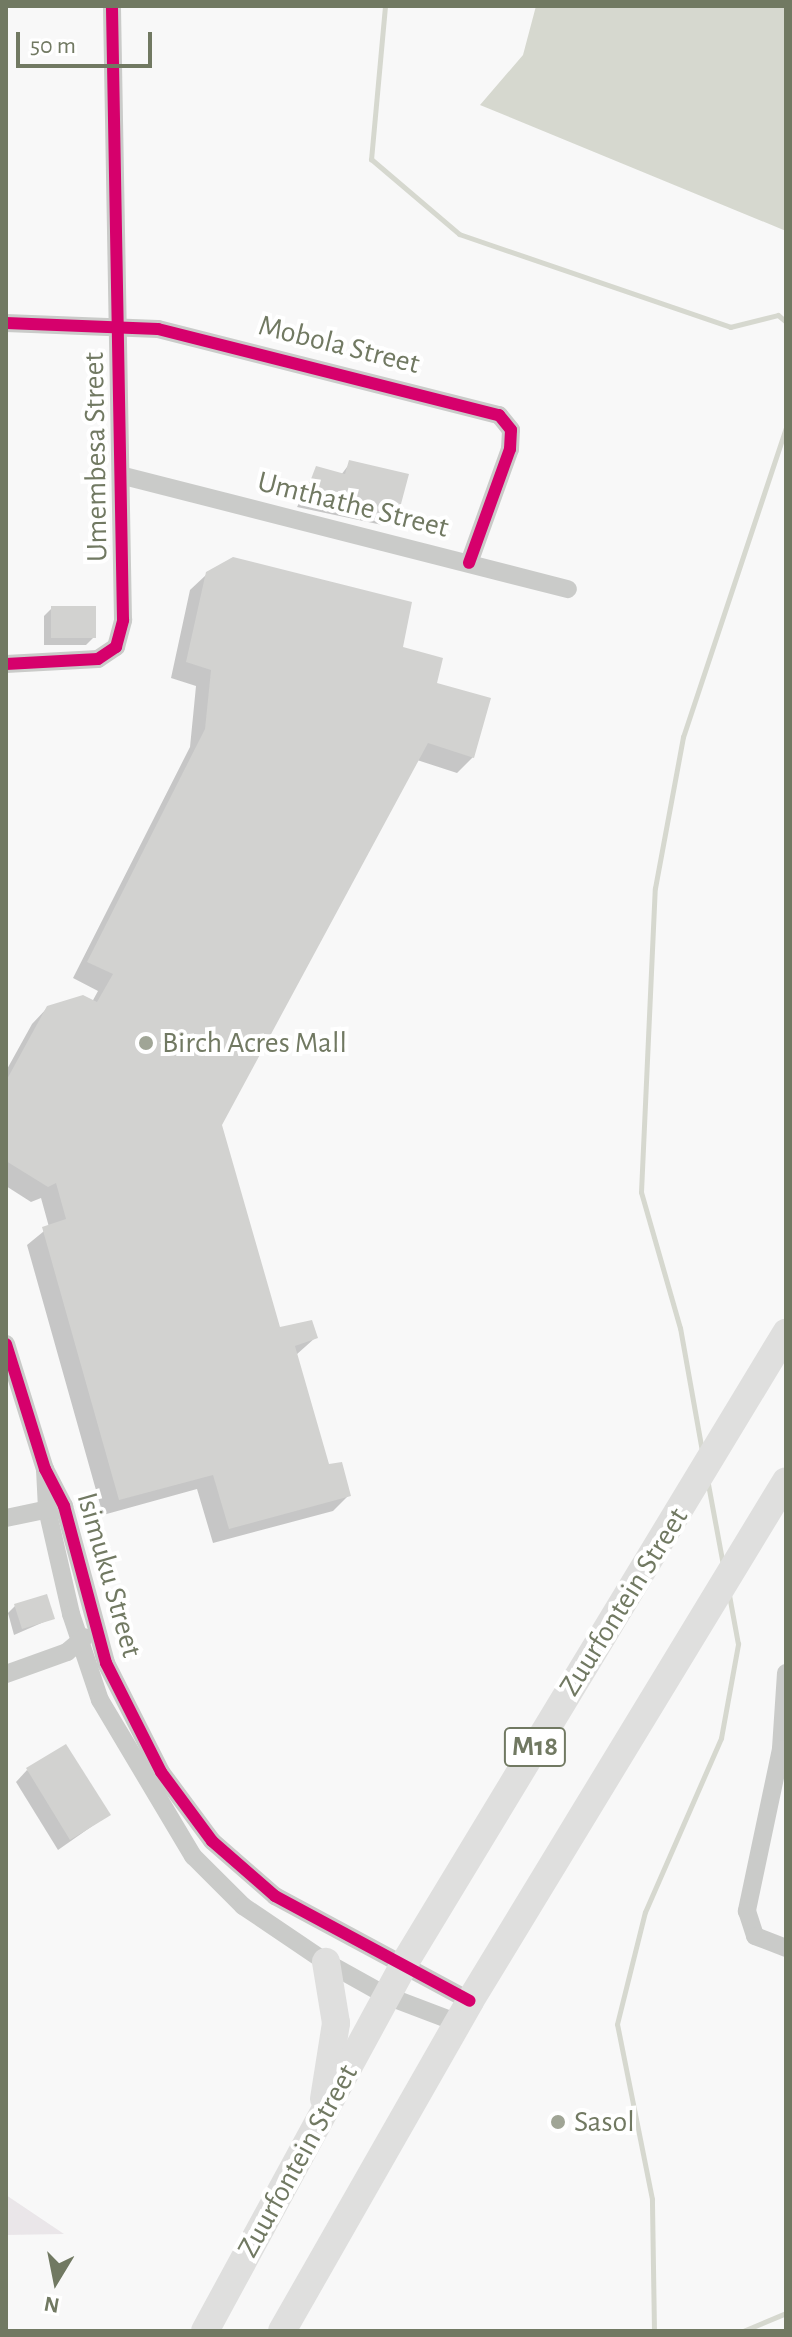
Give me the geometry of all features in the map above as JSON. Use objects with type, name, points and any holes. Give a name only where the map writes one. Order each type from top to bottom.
[{"type":"main road","name":"Zuurfontein Street","points":[[205,2331],[319,2127],[404,1964],[786,1333]]},
{"type":"main road","name":"M18","points":[[282,2331],[464,2012],[693,1626],[779,1492]]},
{"type":"main road","points":[[319,2127],[336,2023],[326,1962]]},
{"type":"street","name":"Umembesa Street","points":[[6,664],[87,661],[116,647],[123,620],[124,476],[112,6]]},
{"type":"street","name":"Mobola Street","points":[[6,323],[119,324],[233,346],[499,415],[511,430],[510,449],[469,563]]},
{"type":"street","name":"Umthathe Street","points":[[124,476],[568,589]]},
{"type":"street","name":"Isimuku Street","points":[[7,1355],[56,1508],[85,1646],[110,1722],[170,1823],[233,1897],[326,1962],[387,1996],[464,2012]]},
{"type":"street","points":[[6,1518],[56,1508]]},
{"type":"street","name":"Isimuku Street","points":[[85,1646],[188,1810],[212,1841],[275,1896],[404,1964],[464,2012]]},
{"type":"street","points":[[6,1674],[85,1646]]},
{"type":"street","points":[[786,1673],[781,1749],[747,1911],[755,1936],[786,1948]]},
{"type":"shaded area","points":[[536,6],[786,6],[786,231],[480,105],[523,55]]},
{"type":"shaded area","points":[[6,2195],[64,2234],[6,2235]]},
{"type":"building","points":[[349,460],[409,474],[397,519],[303,500],[316,466],[345,474]]},
{"type":"building","name":"Birch Acres Mall","points":[[233,557],[412,602],[403,647],[443,658],[437,683],[491,698],[474,758],[428,743],[222,1125],[280,1327],[312,1320],[318,1338],[295,1346],[329,1464],[342,1462],[351,1496],[229,1529],[213,1475],[119,1500],[42,1227],[66,1219],[56,1183],[48,1187],[6,1161],[6,1081],[47,1006],[83,995],[97,1002],[113,974],[87,962],[205,729],[211,670],[186,662],[206,572]]},
{"type":"building","points":[[51,606],[96,606],[96,638],[51,638]]},
{"type":"building","points":[[47,1594],[55,1619],[22,1629],[14,1604]]},
{"type":"building","points":[[66,1744],[111,1815],[70,1840],[26,1768]]},
{"type":"waterway","points":[[385,6],[371,159],[459,234],[730,327],[778,315],[786,322]]},
{"type":"waterway","points":[[702,1451],[680,1328],[641,1192],[655,888],[683,737],[786,427]]},
{"type":"waterway","points":[[708,1484],[723,1565]]},
{"type":"waterway","points":[[654,2331],[652,2199],[617,2024],[645,1912],[721,1738],[738,1644],[729,1595]]},
{"type":"waterway","points":[[743,2331],[786,2313]]},
{"type":"cycle path","points":[[6,664],[98,659],[116,647],[123,620],[112,6]]},
{"type":"cycle path","points":[[6,323],[158,329],[499,415],[511,430],[510,449],[469,563]]},
{"type":"cycle path","points":[[6,1344],[45,1469],[64,1506],[106,1663],[161,1772],[212,1841],[275,1896],[470,2001]]},
{"type":"place","name":"Birch Acres Mall","points":[[146,1043]]},
{"type":"place","name":"Sasol","points":[[558,2122]]}]
